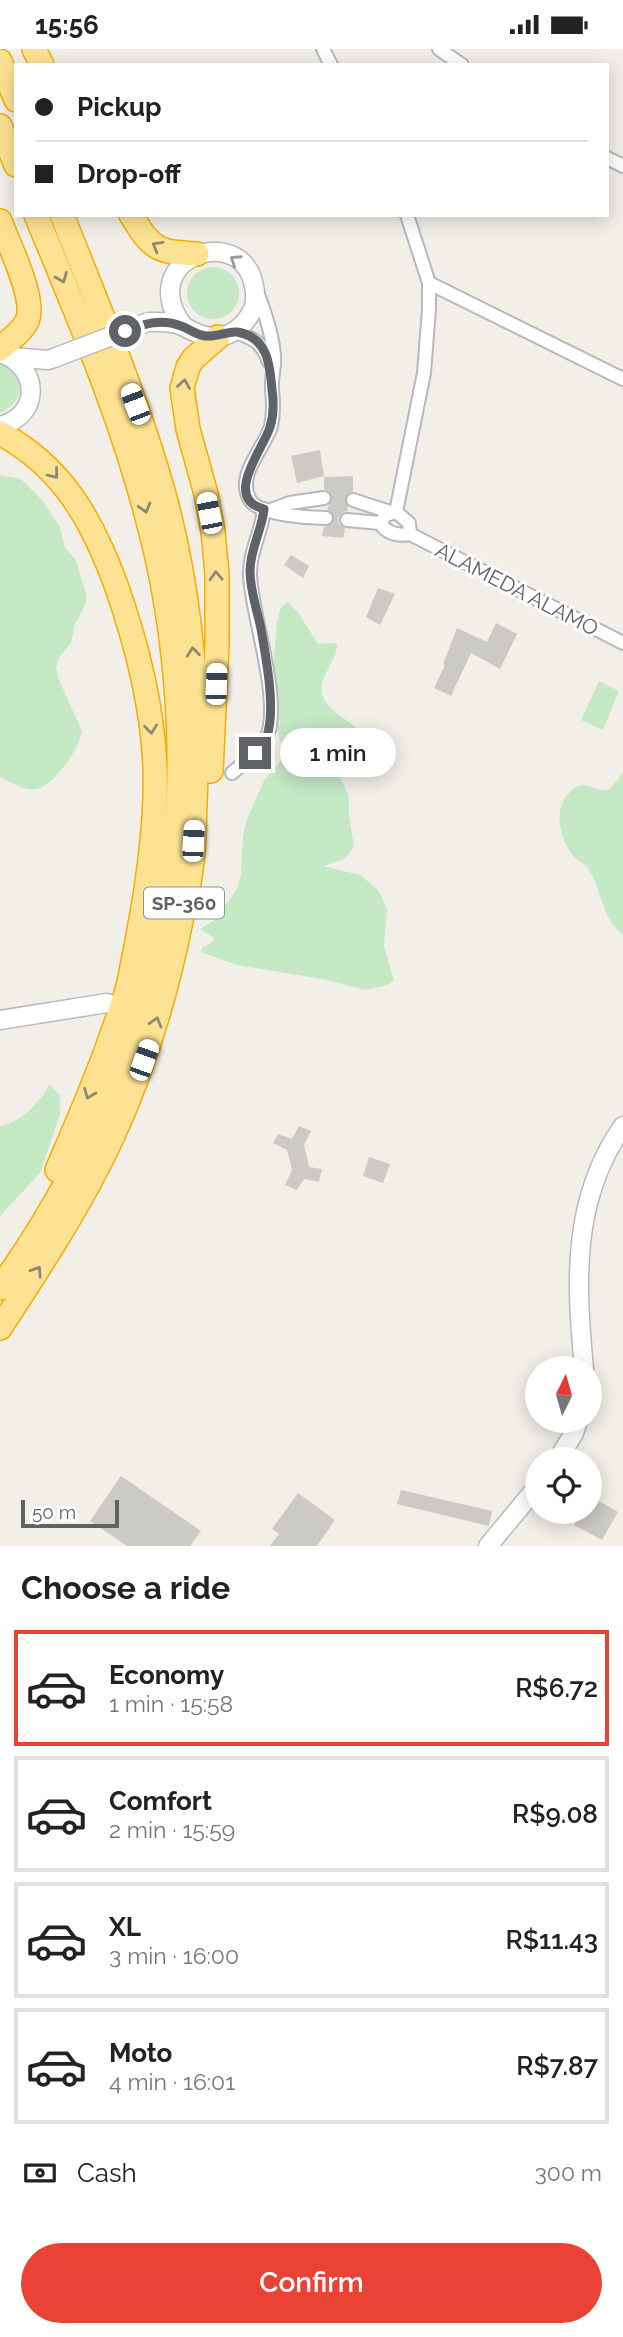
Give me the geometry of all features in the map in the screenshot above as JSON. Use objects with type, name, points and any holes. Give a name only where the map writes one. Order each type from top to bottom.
[{"type":"highway","points":[[0,61],[14,95]]},
{"type":"highway","points":[[0,126],[14,160]]},
{"type":"highway","name":"SP-360","points":[[0,1288],[74,1168],[103,1110],[122,1060],[157,940],[169,884],[176,831],[178,778],[173,654],[150,527],[111,399],[37,217]]},
{"type":"highway","name":"SP-360","points":[[0,1328],[86,1189],[138,1077],[174,954],[192,863],[197,750],[196,687],[191,636],[176,545],[162,488],[135,404],[63,217]]},
{"type":"highway","points":[[132,217],[152,245],[174,253],[197,254]]},
{"type":"highway","points":[[0,221],[26,289],[30,308],[27,321],[4,353]]},
{"type":"highway","points":[[192,863],[211,771],[217,656],[217,574],[211,519],[188,429],[182,388],[193,359],[226,334]]},
{"type":"highway","points":[[0,433],[25,447],[45,463],[77,503],[97,538],[125,611],[144,681],[153,748],[155,798],[145,887],[129,982],[121,1009],[80,1117],[22,1244],[16,1265]]},
{"type":"street","points":[[380,523],[393,512],[424,373],[429,332],[429,283],[408,217]]},
{"type":"street","points":[[184,327],[173,313],[169,296],[172,278],[182,264],[197,254],[212,251],[234,257],[250,273],[274,358],[272,372],[275,406],[270,429],[251,465],[246,489],[249,499],[256,506],[292,517],[326,518]]},
{"type":"street","points":[[429,283],[623,379]]},
{"type":"street","points":[[226,334],[247,320],[255,305],[255,288]]},
{"type":"street","points":[[149,322],[169,296]]},
{"type":"street","points":[[4,353],[51,359],[149,322],[169,322],[200,336],[226,334],[255,339],[261,345],[272,372]]},
{"type":"street","points":[[4,353],[23,366],[30,379],[31,393]]},
{"type":"street","points":[[0,426],[16,419],[27,408],[31,393],[51,359]]},
{"type":"street","points":[[268,509],[324,498]]},
{"type":"street","points":[[353,500],[393,512]]},
{"type":"street","points":[[232,773],[261,746],[267,737],[269,726],[270,705],[266,669],[250,573],[251,556],[268,509]]},
{"type":"street","name":"ALAMEDA ALAMO","points":[[393,512],[409,523],[410,534]]},
{"type":"street","name":"ALAMEDA ALAMO","points":[[346,520],[380,523],[396,535],[410,534],[623,643]]},
{"type":"street","points":[[79,1007],[129,982]]},
{"type":"street","points":[[0,1020],[112,1003],[121,1009]]},
{"type":"street","points":[[583,1356],[579,1301],[583,1228],[593,1181],[607,1149],[623,1126]]},
{"type":"street","points":[[488,1546],[525,1501]]},
{"type":"green space","points":[[213,267],[232,274],[239,293],[232,312],[213,319],[194,312],[187,293],[194,274]]},
{"type":"green space","points":[[0,360],[14,372],[20,387],[15,401],[0,413]]},
{"type":"green space","points":[[0,475],[21,479],[42,500],[60,527],[65,548],[76,560],[86,594],[86,603],[75,624],[71,643],[59,657],[56,668],[82,731],[71,756],[57,774],[43,787],[36,789],[22,787],[0,777]]},
{"type":"green space","points":[[288,602],[318,644],[337,643],[335,656],[323,681],[322,694],[326,703],[360,731],[365,740],[366,750],[361,762],[355,762],[340,754],[335,758],[335,766],[349,797],[354,847],[344,859],[323,866],[360,875],[378,890],[387,909],[384,947],[394,980],[388,985],[365,990],[322,979],[237,965],[201,952],[214,938],[200,929],[213,921],[236,891],[241,875],[243,836],[247,819],[264,781],[282,759],[282,746],[273,717],[271,690],[277,623],[281,607]]},
{"type":"green space","points":[[599,681],[619,691],[603,730],[581,720]]},
{"type":"green space","points":[[623,772],[622,934],[605,911],[592,874],[574,857],[564,840],[560,813],[566,796],[573,789],[582,785],[600,790],[609,789]]},
{"type":"green space","points":[[49,1084],[60,1095],[60,1114],[40,1173],[0,1216],[0,1126],[15,1121],[29,1111]]},
{"type":"building","points":[[320,450],[324,476],[297,483],[291,456]]},
{"type":"building","points":[[353,476],[353,491],[345,498],[348,511],[343,512],[338,519],[339,524],[345,528],[343,538],[322,536],[324,527],[331,525],[335,519],[333,513],[327,509],[333,497],[324,489],[324,477]]},
{"type":"building","points":[[291,555],[309,566],[303,578],[284,565]]},
{"type":"building","points":[[378,588],[395,594],[380,625],[366,617]]},
{"type":"building","points":[[496,623],[517,634],[500,669],[471,653],[451,696],[434,688],[457,628],[487,642]]},
{"type":"building","points":[[299,1126],[311,1131],[304,1145],[309,1167],[322,1169],[319,1182],[304,1179],[297,1190],[285,1185],[292,1170],[287,1150],[273,1143],[278,1134],[292,1139]]},
{"type":"building","points":[[369,1157],[390,1164],[383,1183],[363,1176]]},
{"type":"building","points":[[121,1476],[201,1531],[190,1546],[127,1546],[90,1521]]},
{"type":"building","points":[[401,1490],[492,1511],[489,1526],[397,1504]]},
{"type":"building","points":[[298,1493],[335,1520],[317,1546],[270,1546],[279,1534],[272,1529]]},
{"type":"building","points":[[602,1503],[618,1512],[602,1540],[574,1525],[602,1524]]},
{"type":"tunnel","points":[[324,498],[353,500]]},
{"type":"tunnel","points":[[326,518],[347,520]]},
{"type":"route","points":[[125,331],[150,321],[173,323],[200,336],[218,337],[234,331],[255,339],[261,345],[272,372],[275,406],[270,429],[251,465],[246,489],[249,499],[264,509],[263,525],[251,556],[250,573],[261,629],[270,705],[267,737],[255,753]]}]
